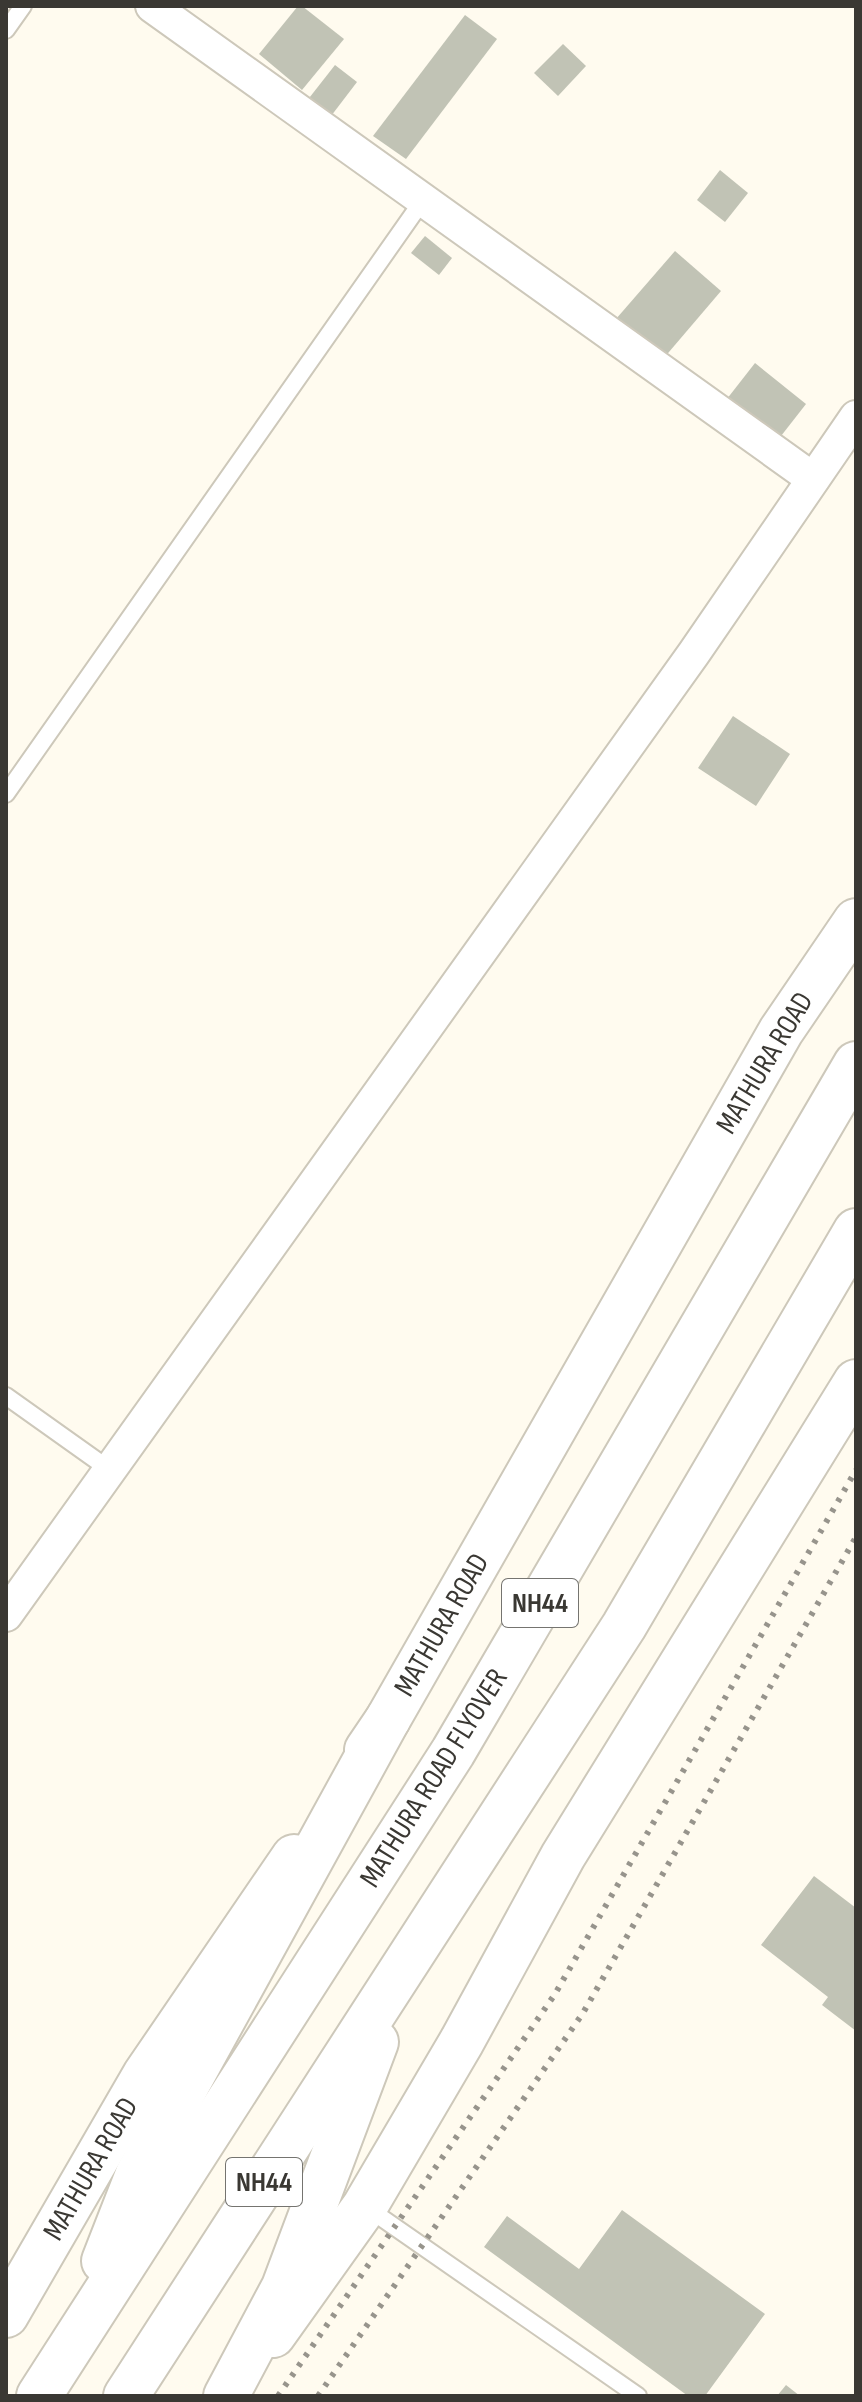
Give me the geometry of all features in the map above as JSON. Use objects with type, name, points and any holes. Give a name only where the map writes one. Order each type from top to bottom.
[{"type":"main road","name":"MATHURA ROAD","points":[[6,2315],[145,2075],[388,1719],[781,1031],[856,921]]},
{"type":"main road","name":"MATHURA ROAD FLYOVER","points":[[39,2396],[453,1752],[856,1064]]},
{"type":"main road","name":"NH44","points":[[126,2396],[624,1626],[856,1231]]},
{"type":"main road","points":[[228,2396],[365,2206],[462,2041],[563,1856],[856,1382]]},
{"type":"main road","points":[[72,2346],[138,2174],[388,1719]]},
{"type":"main road","points":[[228,2396],[284,2287],[403,1968]]},
{"type":"street","points":[[152,6],[813,479]]},
{"type":"street","points":[[6,1615],[675,679],[856,417]]},
{"type":"lane","points":[[6,30],[23,6]]},
{"type":"lane","points":[[6,794],[423,200]]},
{"type":"lane","points":[[6,1396],[110,1470]]},
{"type":"lane","points":[[365,2206],[638,2396]]},
{"type":"building","points":[[298,6],[344,39],[302,90],[259,54]]},
{"type":"building","points":[[465,15],[497,39],[406,159],[373,136]]},
{"type":"building","points":[[563,44],[586,66],[558,96],[534,73]]},
{"type":"building","points":[[335,65],[357,82],[328,120],[306,102]]},
{"type":"building","points":[[720,170],[748,193],[725,222],[697,200]]},
{"type":"building","points":[[425,236],[452,258],[439,275],[411,253]]},
{"type":"building","points":[[675,251],[721,291],[663,359],[616,319]]},
{"type":"building","points":[[755,363],[806,404],[774,445],[723,404]]},
{"type":"building","points":[[733,716],[790,754],[756,806],[698,768]]},
{"type":"building","points":[[814,1876],[856,1908],[856,2031],[822,2005],[828,1997],[761,1945]]},
{"type":"building","points":[[622,2210],[765,2314],[705,2396],[688,2396],[484,2247],[507,2216],[579,2269]]},
{"type":"building","points":[[786,2385],[800,2396],[777,2396]]},
{"type":"railway","points":[[278,2396],[555,1994],[856,1470]]},
{"type":"railway","points":[[318,2396],[583,2013],[856,1537]]}]
